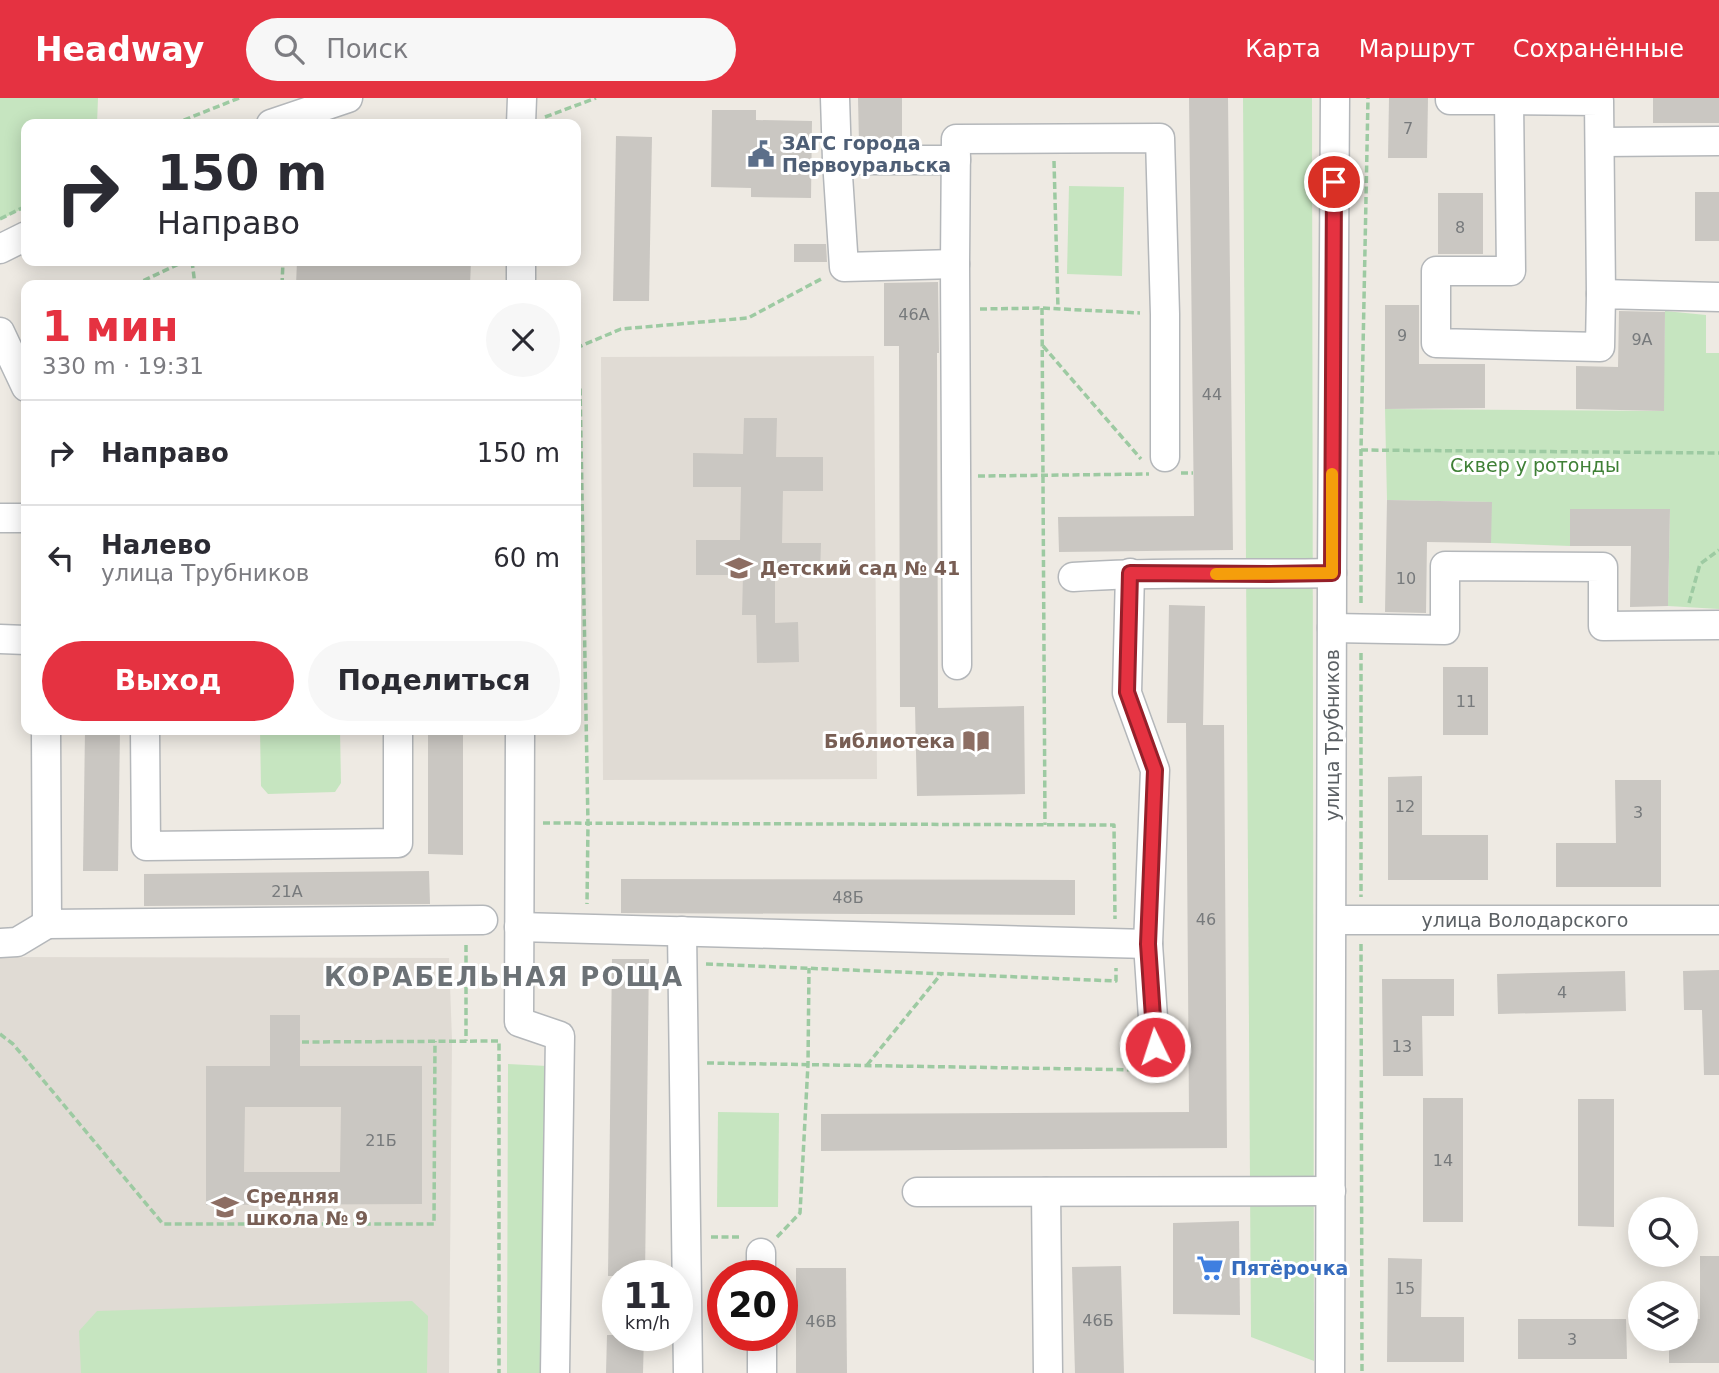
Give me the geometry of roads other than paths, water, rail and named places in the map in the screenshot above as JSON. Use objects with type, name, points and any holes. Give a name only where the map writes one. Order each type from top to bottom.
[{"type":"street","points":[[286,119],[348,98]]},
{"type":"street","points":[[835,98],[844,267],[955,264]]},
{"type":"street","name":"улица Трубников","points":[[1331,1373],[1335,98]]},
{"type":"street","points":[[1450,98],[1599,101],[1600,347],[1436,343],[1436,271],[1511,271],[1509,100]]},
{"type":"street","points":[[957,665],[956,139],[1160,138],[1172,465]]},
{"type":"street","points":[[1600,142],[1719,141]]},
{"type":"street","points":[[837,160],[957,160]]},
{"type":"street","points":[[0,249],[21,238]]},
{"type":"street","points":[[1601,294],[1719,297]]},
{"type":"street","points":[[0,332],[21,376]]},
{"type":"street","points":[[0,518],[21,518]]},
{"type":"street","points":[[1332,628],[1445,630],[1445,566],[1603,567],[1603,626],[1719,625]]},
{"type":"street","points":[[1073,577],[1130,573],[1332,573]]},
{"type":"street","points":[[1130,573],[1127,692],[1155,770],[1148,944],[1151,1059]]},
{"type":"street","points":[[0,639],[21,640]]},
{"type":"street","points":[[46,735],[47,924]]},
{"type":"street","points":[[145,735],[146,846],[398,843],[398,735]]},
{"type":"street","points":[[520,735],[519,1021],[560,1036],[555,1373]]},
{"type":"street","points":[[0,943],[18,942],[47,924],[475,920]]},
{"type":"street","name":"улица Володарского","points":[[1332,920],[1719,920]]},
{"type":"street","points":[[519,928],[1148,944]]},
{"type":"street","points":[[682,931],[688,1373]]},
{"type":"street","points":[[917,1192],[1331,1191]]},
{"type":"street","points":[[1046,1192],[1048,1373]]},
{"type":"street","points":[[762,1351],[762,1373]]},
{"type":"place","name":"ЗАГС города Первоуральска","points":[[761,154]]},
{"type":"place","name":"Детский сад № 41","points":[[739,568]]},
{"type":"place","name":"Библиотека","points":[[976,741]]},
{"type":"place","name":"Средняя школа № 9","points":[[225,1207]]},
{"type":"place","name":"Пятёрочка","points":[[1210,1268]]},
{"type":"district","name":"КОРАБЕЛЬНАЯ РОЩА","points":[[504,977]]},
{"type":"park label","name":"Сквер у ротонды","points":[[1535,465]]}]
